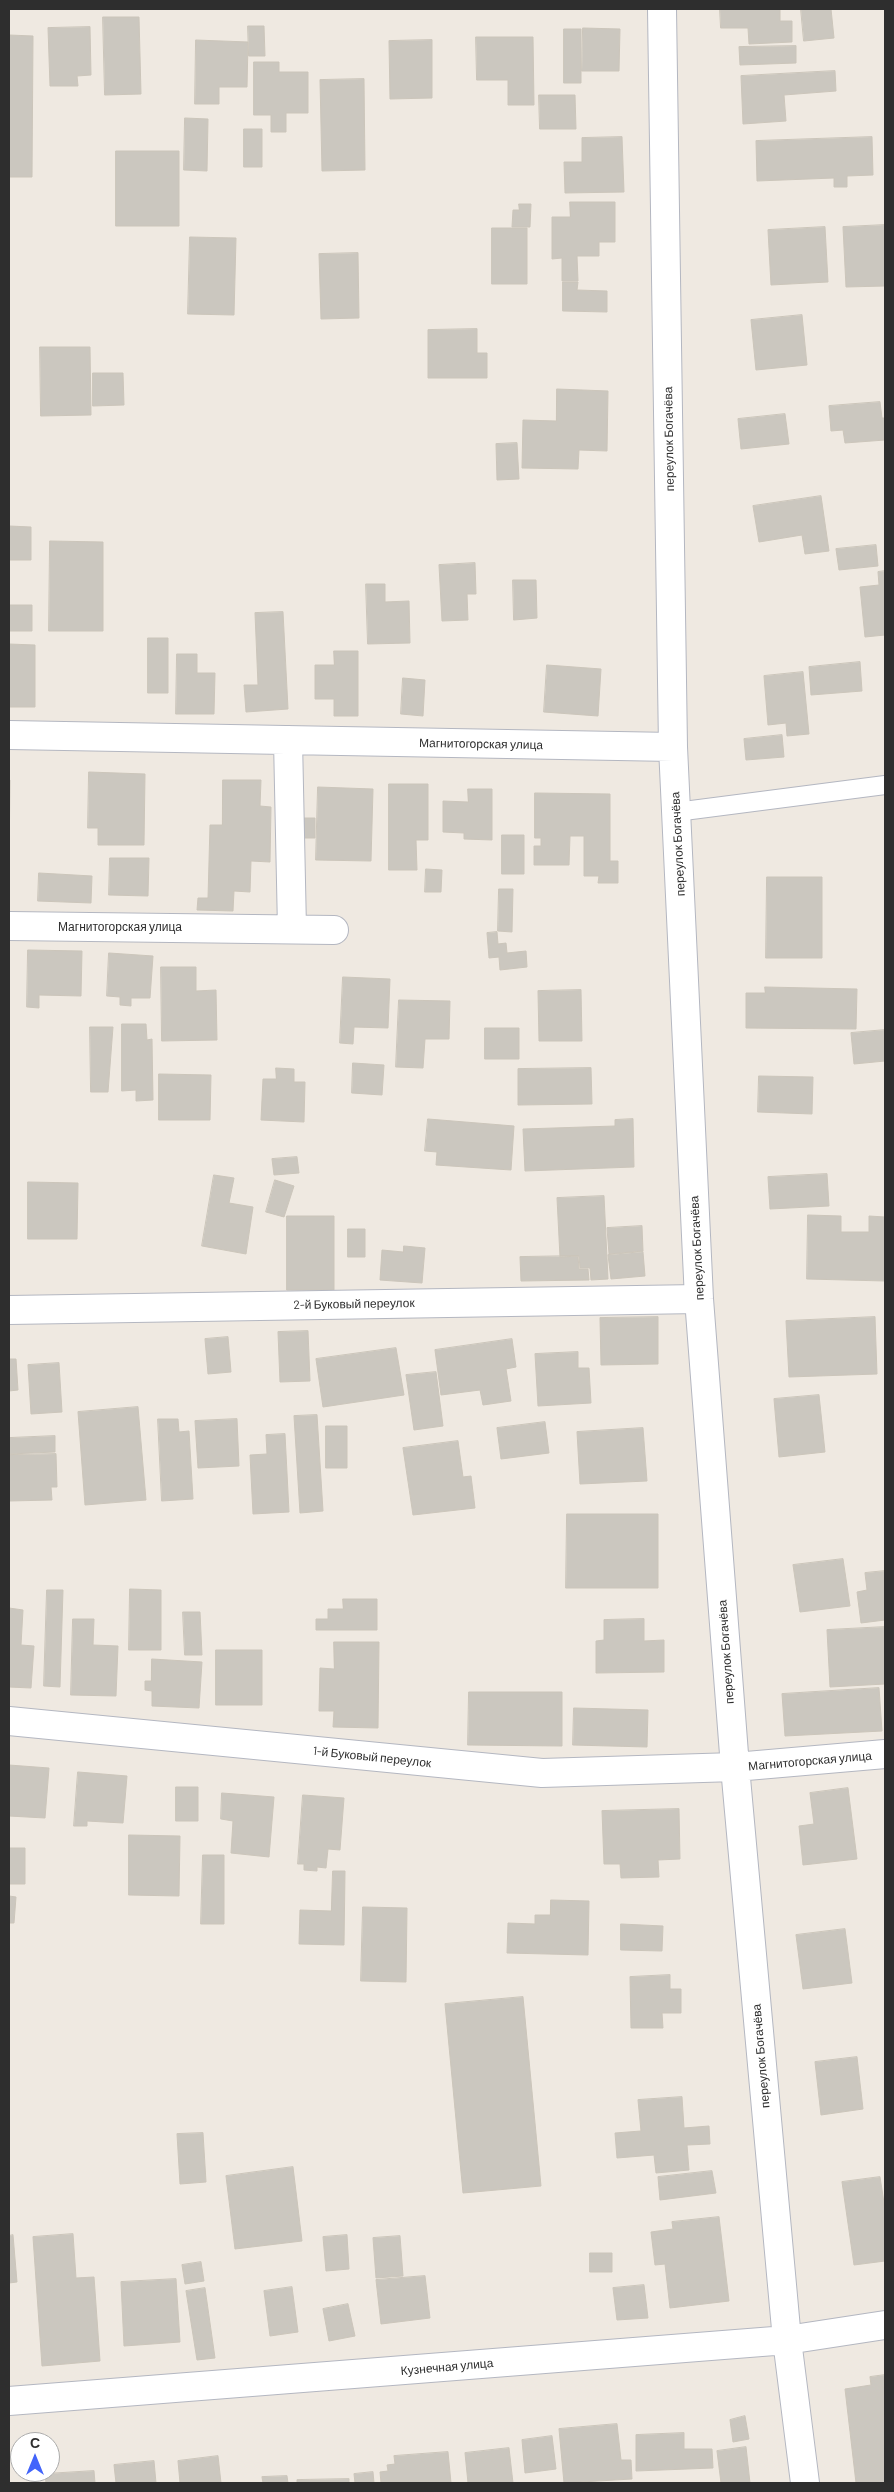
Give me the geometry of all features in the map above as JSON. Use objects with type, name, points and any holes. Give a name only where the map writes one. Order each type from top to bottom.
[{"type":"street","name":"переулок Богачёва","points":[[662,9],[673,747],[699,1299],[735,1767],[787,2340],[805,2483]]},
{"type":"street","name":"Магнитогорская улица","points":[[9,735],[673,747]]},
{"type":"street","points":[[288,740],[292,928]]},
{"type":"street","name":"Магнитогорская улица","points":[[9,926],[334,930]]},
{"type":"street","name":"2-й Буковый переулок","points":[[9,1310],[699,1299]]},
{"type":"street","name":"1-й Буковый переулок","points":[[9,1721],[542,1773],[735,1767]]},
{"type":"street","name":"Магнитогорская улица","points":[[735,1767],[885,1754]]},
{"type":"street","name":"Кузнечная улица","points":[[9,2402],[787,2340],[885,2325]]},
{"type":"lane","points":[[676,812],[885,785]]},
{"type":"building","points":[[720,9],[780,9],[780,21],[792,21],[792,42],[749,44],[748,28],[721,28]]},
{"type":"building","points":[[801,9],[831,9],[834,38],[804,41]]},
{"type":"building","points":[[103,17],[139,17],[141,94],[105,95]]},
{"type":"building","points":[[248,26],[264,26],[265,56],[249,56]]},
{"type":"building","points":[[90,27],[91,75],[77,76],[78,86],[50,86],[48,28]]},
{"type":"building","points":[[583,28],[620,29],[619,71],[582,71]]},
{"type":"building","points":[[564,29],[581,29],[581,83],[564,83]]},
{"type":"building","points":[[9,35],[33,36],[32,177],[9,177]]},
{"type":"building","points":[[476,37],[533,37],[534,105],[508,105],[508,80],[477,80]]},
{"type":"building","points":[[196,40],[248,42],[247,87],[219,87],[219,104],[195,104]]},
{"type":"building","points":[[432,40],[432,98],[390,99],[389,41]]},
{"type":"building","points":[[796,46],[796,63],[740,65],[739,47]]},
{"type":"building","points":[[254,62],[279,62],[279,72],[308,72],[308,113],[286,113],[286,132],[271,132],[271,115],[254,115]]},
{"type":"building","points":[[835,71],[836,91],[784,95],[786,121],[743,124],[741,76]]},
{"type":"building","points":[[364,79],[365,170],[322,171],[320,80]]},
{"type":"building","points":[[539,95],[575,95],[576,129],[540,129]]},
{"type":"building","points":[[185,118],[208,119],[207,171],[184,170]]},
{"type":"building","points":[[244,129],[262,129],[262,167],[244,167]]},
{"type":"building","points":[[622,137],[624,192],[565,193],[564,162],[582,162],[582,138]]},
{"type":"building","points":[[872,137],[873,175],[847,176],[847,187],[834,187],[834,178],[757,181],[756,141]]},
{"type":"building","points":[[116,151],[179,151],[179,226],[116,226]]},
{"type":"building","points":[[570,202],[615,202],[615,242],[599,242],[599,256],[577,256],[578,281],[562,281],[562,258],[552,259],[552,217],[570,217]]},
{"type":"building","points":[[519,204],[531,204],[530,227],[512,227],[513,210],[519,210]]},
{"type":"building","points":[[885,225],[885,286],[846,287],[843,227]]},
{"type":"building","points":[[825,227],[828,282],[771,285],[768,230]]},
{"type":"building","points":[[492,228],[527,228],[527,284],[492,284]]},
{"type":"building","points":[[190,237],[236,238],[234,315],[188,314]]},
{"type":"building","points":[[358,253],[359,318],[321,319],[319,254]]},
{"type":"building","points":[[563,282],[578,282],[577,290],[607,291],[607,312],[563,311]]},
{"type":"building","points":[[802,315],[807,365],[756,370],[751,320]]},
{"type":"building","points":[[477,329],[477,353],[487,353],[487,378],[428,378],[428,330]]},
{"type":"building","points":[[40,347],[90,347],[91,415],[41,416]]},
{"type":"building","points":[[93,373],[123,373],[124,405],[93,406]]},
{"type":"building","points":[[557,389],[608,391],[607,451],[579,450],[578,469],[522,468],[523,420],[556,421]]},
{"type":"building","points":[[880,402],[882,418],[885,418],[885,440],[845,443],[843,430],[831,431],[829,406]]},
{"type":"building","points":[[785,414],[789,444],[741,449],[738,419]]},
{"type":"building","points":[[517,443],[519,479],[497,480],[496,444]]},
{"type":"building","points":[[821,496],[829,551],[805,554],[802,535],[759,542],[753,506]]},
{"type":"building","points":[[9,526],[31,527],[31,560],[9,560]]},
{"type":"building","points":[[50,541],[103,542],[103,631],[49,631]]},
{"type":"building","points":[[876,545],[878,566],[839,570],[836,549]]},
{"type":"building","points":[[475,563],[476,594],[467,594],[468,620],[442,621],[439,565]]},
{"type":"building","points":[[885,571],[885,635],[865,637],[860,587],[879,585],[878,572]]},
{"type":"building","points":[[513,580],[536,580],[537,618],[514,620]]},
{"type":"building","points":[[366,584],[385,584],[385,602],[409,601],[410,643],[368,644]]},
{"type":"building","points":[[9,605],[32,605],[32,631],[9,631]]},
{"type":"building","points":[[283,612],[288,709],[246,712],[244,685],[258,685],[255,613]]},
{"type":"building","points":[[148,638],[168,638],[168,693],[148,693]]},
{"type":"building","points":[[9,644],[35,645],[35,707],[9,707]]},
{"type":"building","points":[[334,651],[358,651],[358,716],[334,716],[334,699],[315,699],[315,665],[334,665]]},
{"type":"building","points":[[177,654],[197,654],[197,673],[215,673],[214,714],[176,714]]},
{"type":"building","points":[[860,662],[862,691],[811,695],[809,667]]},
{"type":"building","points":[[547,665],[601,669],[598,716],[544,712]]},
{"type":"building","points":[[803,672],[809,734],[787,736],[786,723],[768,725],[764,676]]},
{"type":"building","points":[[403,678],[425,680],[423,716],[401,714]]},
{"type":"building","points":[[782,735],[784,757],[746,760],[744,739]]},
{"type":"building","points":[[89,772],[145,774],[144,845],[98,845],[98,828],[88,828]]},
{"type":"building","points":[[9,780],[10,780],[9,861]]},
{"type":"building","points":[[223,780],[261,780],[260,806],[271,807],[270,862],[251,861],[250,892],[234,891],[233,911],[197,910],[198,898],[208,898],[210,825],[222,825]]},
{"type":"building","points":[[389,784],[428,784],[428,840],[416,840],[417,870],[389,870]]},
{"type":"building","points":[[318,787],[373,789],[371,861],[316,860]]},
{"type":"building","points":[[468,789],[492,789],[492,840],[464,839],[464,833],[443,832],[443,801],[468,802]]},
{"type":"building","points":[[535,793],[610,794],[610,861],[618,861],[618,883],[598,883],[599,876],[584,876],[584,836],[570,836],[569,865],[534,865],[534,846],[541,846],[541,838],[535,838]]},
{"type":"building","points":[[298,818],[315,818],[315,838],[298,838]]},
{"type":"building","points":[[502,835],[524,835],[524,874],[502,874]]},
{"type":"building","points":[[110,858],[149,858],[148,896],[109,895]]},
{"type":"building","points":[[426,869],[442,870],[441,892],[425,892]]},
{"type":"building","points":[[39,873],[92,876],[91,903],[38,901]]},
{"type":"building","points":[[767,877],[822,877],[822,958],[766,958]]},
{"type":"building","points":[[499,889],[513,889],[512,932],[498,931]]},
{"type":"building","points":[[497,932],[498,944],[506,943],[507,953],[526,951],[527,967],[500,970],[499,957],[489,958],[487,933]]},
{"type":"building","points":[[28,950],[82,951],[81,996],[39,995],[39,1008],[27,1007]]},
{"type":"building","points":[[109,953],[153,956],[150,998],[131,998],[131,1006],[120,1005],[120,997],[107,996]]},
{"type":"building","points":[[161,967],[196,967],[196,991],[216,990],[217,1040],[162,1041]]},
{"type":"building","points":[[343,977],[390,979],[388,1028],[354,1027],[353,1044],[340,1043]]},
{"type":"building","points":[[765,987],[857,989],[856,1029],[746,1028],[746,993],[765,993]]},
{"type":"building","points":[[581,990],[582,1041],[539,1041],[538,991]]},
{"type":"building","points":[[399,1000],[450,1001],[449,1039],[425,1039],[423,1068],[396,1067]]},
{"type":"building","points":[[122,1024],[146,1024],[147,1040],[152,1039],[153,1100],[136,1101],[136,1090],[122,1091]]},
{"type":"building","points":[[90,1027],[113,1027],[108,1092],[91,1092]]},
{"type":"building","points":[[485,1028],[519,1028],[519,1059],[485,1059]]},
{"type":"building","points":[[885,1030],[885,1061],[854,1064],[851,1033]]},
{"type":"building","points":[[353,1063],[384,1065],[382,1095],[352,1093]]},
{"type":"building","points":[[276,1068],[294,1069],[294,1082],[305,1082],[304,1122],[261,1120],[263,1079],[276,1079]]},
{"type":"building","points":[[591,1068],[592,1104],[518,1105],[518,1069]]},
{"type":"building","points":[[159,1074],[211,1075],[210,1120],[159,1120]]},
{"type":"building","points":[[759,1076],[813,1077],[812,1114],[758,1112]]},
{"type":"building","points":[[428,1119],[514,1126],[511,1170],[436,1165],[437,1152],[425,1151]]},
{"type":"building","points":[[633,1119],[634,1167],[525,1171],[523,1129],[615,1126],[615,1120]]},
{"type":"building","points":[[297,1157],[299,1173],[274,1175],[272,1159]]},
{"type":"building","points":[[827,1174],[829,1206],[770,1209],[768,1177]]},
{"type":"building","points":[[214,1175],[234,1178],[229,1203],[253,1207],[246,1254],[202,1246]]},
{"type":"building","points":[[275,1180],[294,1186],[284,1217],[266,1212]]},
{"type":"building","points":[[28,1182],[78,1183],[77,1239],[28,1239]]},
{"type":"building","points":[[604,1196],[608,1279],[591,1280],[590,1268],[580,1268],[579,1256],[560,1257],[557,1198]]},
{"type":"building","points":[[808,1215],[841,1216],[841,1232],[869,1232],[869,1216],[885,1217],[885,1281],[807,1279]]},
{"type":"building","points":[[287,1216],[334,1216],[334,1290],[287,1290]]},
{"type":"building","points":[[642,1226],[643,1251],[609,1254],[607,1228]]},
{"type":"building","points":[[348,1229],[365,1229],[365,1257],[348,1257]]},
{"type":"building","points":[[404,1246],[425,1248],[422,1283],[380,1280],[382,1250],[403,1252]]},
{"type":"building","points":[[643,1252],[645,1276],[611,1279],[608,1255]]},
{"type":"building","points":[[578,1256],[579,1269],[588,1269],[589,1280],[521,1281],[520,1257]]},
{"type":"building","points":[[658,1317],[658,1364],[601,1365],[600,1318]]},
{"type":"building","points":[[875,1317],[877,1374],[789,1377],[786,1321]]},
{"type":"building","points":[[308,1331],[310,1381],[280,1382],[278,1332]]},
{"type":"building","points":[[228,1337],[231,1372],[208,1374],[205,1339]]},
{"type":"building","points":[[512,1339],[516,1367],[506,1369],[511,1401],[483,1405],[480,1390],[441,1395],[435,1350]]},
{"type":"building","points":[[396,1348],[404,1395],[323,1407],[316,1359]]},
{"type":"building","points":[[578,1352],[578,1368],[589,1368],[591,1403],[538,1406],[535,1354]]},
{"type":"building","points":[[9,1359],[16,1359],[18,1390],[9,1391]]},
{"type":"building","points":[[59,1363],[62,1412],[31,1414],[28,1365]]},
{"type":"building","points":[[436,1372],[443,1426],[414,1430],[406,1375]]},
{"type":"building","points":[[819,1395],[825,1452],[779,1457],[774,1399]]},
{"type":"building","points":[[138,1407],[146,1500],[85,1505],[78,1412]]},
{"type":"building","points":[[317,1415],[323,1511],[300,1513],[294,1416]]},
{"type":"building","points":[[158,1419],[178,1419],[179,1432],[189,1431],[193,1499],[162,1501]]},
{"type":"building","points":[[237,1419],[239,1466],[198,1468],[195,1421]]},
{"type":"building","points":[[545,1422],[549,1453],[501,1459],[497,1428]]},
{"type":"building","points":[[326,1426],[347,1426],[347,1468],[326,1468]]},
{"type":"building","points":[[643,1428],[647,1481],[580,1484],[577,1432]]},
{"type":"building","points":[[285,1434],[289,1512],[253,1514],[250,1455],[267,1454],[266,1435]]},
{"type":"building","points":[[55,1436],[55,1452],[9,1454],[9,1438]]},
{"type":"building","points":[[458,1441],[463,1477],[471,1476],[475,1508],[413,1515],[403,1448]]},
{"type":"building","points":[[56,1454],[57,1487],[51,1487],[52,1500],[9,1501],[9,1455]]},
{"type":"building","points":[[567,1514],[658,1514],[658,1588],[566,1588]]},
{"type":"building","points":[[843,1559],[850,1606],[800,1612],[793,1565]]},
{"type":"building","points":[[885,1571],[885,1620],[861,1623],[857,1592],[867,1590],[865,1573]]},
{"type":"building","points":[[130,1589],[161,1590],[161,1650],[129,1650]]},
{"type":"building","points":[[47,1590],[63,1590],[60,1687],[44,1686]]},
{"type":"building","points":[[343,1599],[377,1599],[377,1630],[316,1630],[316,1619],[328,1619],[328,1609],[343,1609]]},
{"type":"building","points":[[9,1608],[23,1610],[21,1645],[34,1646],[31,1688],[9,1687]]},
{"type":"building","points":[[183,1612],[200,1612],[202,1655],[185,1655]]},
{"type":"building","points":[[73,1619],[94,1619],[93,1645],[118,1646],[116,1696],[71,1695]]},
{"type":"building","points":[[644,1619],[644,1641],[664,1640],[664,1672],[596,1673],[596,1641],[604,1640],[604,1620]]},
{"type":"building","points":[[885,1627],[885,1684],[830,1687],[827,1630]]},
{"type":"building","points":[[334,1642],[379,1642],[378,1728],[333,1727],[334,1711],[319,1711],[320,1668],[334,1669]]},
{"type":"building","points":[[216,1650],[262,1650],[262,1705],[216,1705]]},
{"type":"building","points":[[152,1659],[202,1662],[199,1708],[152,1706],[152,1691],[145,1690],[145,1681],[151,1681]]},
{"type":"building","points":[[879,1688],[882,1731],[785,1736],[782,1694]]},
{"type":"building","points":[[469,1692],[562,1692],[562,1746],[468,1745]]},
{"type":"building","points":[[574,1708],[648,1710],[647,1747],[573,1745]]},
{"type":"building","points":[[9,1765],[49,1768],[45,1818],[9,1816]]},
{"type":"building","points":[[78,1772],[127,1776],[123,1823],[87,1821],[87,1826],[74,1826]]},
{"type":"building","points":[[176,1787],[198,1787],[198,1821],[176,1821]]},
{"type":"building","points":[[848,1788],[857,1859],[803,1865],[799,1826],[814,1824],[810,1793]]},
{"type":"building","points":[[222,1793],[274,1797],[269,1857],[231,1853],[233,1821],[221,1819]]},
{"type":"building","points":[[303,1795],[344,1798],[340,1850],[328,1849],[326,1868],[317,1867],[317,1871],[304,1870],[304,1864],[298,1864]]},
{"type":"building","points":[[679,1809],[680,1859],[658,1860],[659,1877],[621,1878],[620,1864],[604,1864],[602,1811]]},
{"type":"building","points":[[129,1835],[180,1836],[179,1896],[129,1895]]},
{"type":"building","points":[[9,1848],[25,1848],[25,1884],[9,1884]]},
{"type":"building","points":[[203,1855],[224,1855],[224,1924],[201,1924]]},
{"type":"building","points":[[333,1871],[345,1871],[344,1945],[299,1944],[300,1910],[331,1911]]},
{"type":"building","points":[[9,1896],[16,1897],[14,1923],[9,1923]]},
{"type":"building","points":[[551,1900],[589,1901],[588,1955],[507,1953],[508,1923],[535,1924],[535,1915],[550,1915]]},
{"type":"building","points":[[363,1907],[407,1908],[406,1982],[361,1981]]},
{"type":"building","points":[[621,1924],[663,1926],[662,1951],[621,1950]]},
{"type":"building","points":[[845,1929],[852,1983],[803,1989],[796,1935]]},
{"type":"building","points":[[670,1975],[670,1989],[681,1989],[681,2013],[662,2013],[663,2028],[631,2028],[630,1977]]},
{"type":"building","points":[[523,1997],[541,2186],[463,2193],[445,2004]]},
{"type":"building","points":[[857,2057],[863,2109],[821,2115],[815,2062]]},
{"type":"building","points":[[682,2097],[684,2128],[709,2126],[710,2144],[687,2145],[689,2170],[656,2173],[654,2155],[617,2158],[615,2133],[641,2131],[638,2100]]},
{"type":"building","points":[[203,2133],[206,2182],[180,2184],[177,2134]]},
{"type":"building","points":[[293,2167],[302,2241],[235,2249],[226,2176]]},
{"type":"building","points":[[712,2171],[716,2193],[660,2200],[658,2177]]},
{"type":"building","points":[[880,2177],[885,2209],[885,2261],[854,2265],[842,2182]]},
{"type":"building","points":[[719,2217],[729,2301],[670,2308],[665,2264],[655,2265],[651,2232],[673,2229],[672,2222]]},
{"type":"building","points":[[73,2234],[76,2278],[94,2277],[100,2361],[42,2366],[33,2237]]},
{"type":"building","points":[[13,2235],[17,2282],[9,2283],[9,2236]]},
{"type":"building","points":[[347,2235],[349,2269],[326,2271],[323,2237]]},
{"type":"building","points":[[400,2236],[403,2276],[376,2278],[373,2238]]},
{"type":"building","points":[[590,2253],[612,2253],[612,2272],[590,2272]]},
{"type":"building","points":[[201,2262],[204,2281],[185,2284],[182,2265]]},
{"type":"building","points":[[425,2276],[430,2318],[381,2324],[376,2280]]},
{"type":"building","points":[[176,2279],[180,2342],[124,2346],[121,2282]]},
{"type":"building","points":[[644,2285],[648,2318],[617,2320],[613,2288]]},
{"type":"building","points":[[292,2287],[298,2332],[270,2336],[264,2291]]},
{"type":"building","points":[[205,2288],[215,2358],[197,2360],[186,2291]]},
{"type":"building","points":[[348,2304],[355,2336],[329,2341],[323,2309]]},
{"type":"building","points":[[885,2375],[885,2483],[856,2483],[845,2389],[871,2385],[870,2377]]},
{"type":"building","points":[[745,2416],[749,2439],[733,2442],[730,2420]]},
{"type":"building","points":[[617,2424],[621,2460],[631,2460],[632,2479],[564,2483],[559,2429]]},
{"type":"building","points":[[684,2433],[684,2449],[712,2449],[713,2468],[636,2471],[636,2435]]},
{"type":"building","points":[[552,2436],[556,2469],[525,2473],[522,2440]]},
{"type":"building","points":[[746,2447],[750,2483],[721,2483],[717,2451]]},
{"type":"building","points":[[509,2448],[513,2483],[468,2483],[465,2453]]},
{"type":"building","points":[[448,2452],[451,2483],[381,2483],[380,2472],[388,2471],[387,2465],[395,2464],[394,2456]]},
{"type":"building","points":[[218,2456],[221,2483],[180,2483],[178,2461]]},
{"type":"building","points":[[154,2461],[156,2483],[116,2483],[114,2465]]},
{"type":"building","points":[[94,2471],[95,2483],[46,2483],[60,2482],[60,2473]]},
{"type":"building","points":[[373,2472],[374,2483],[355,2483],[354,2474]]},
{"type":"building","points":[[287,2476],[288,2483],[263,2483],[262,2477]]},
{"type":"building","points":[[349,2479],[349,2483],[297,2483],[297,2480]]}]
